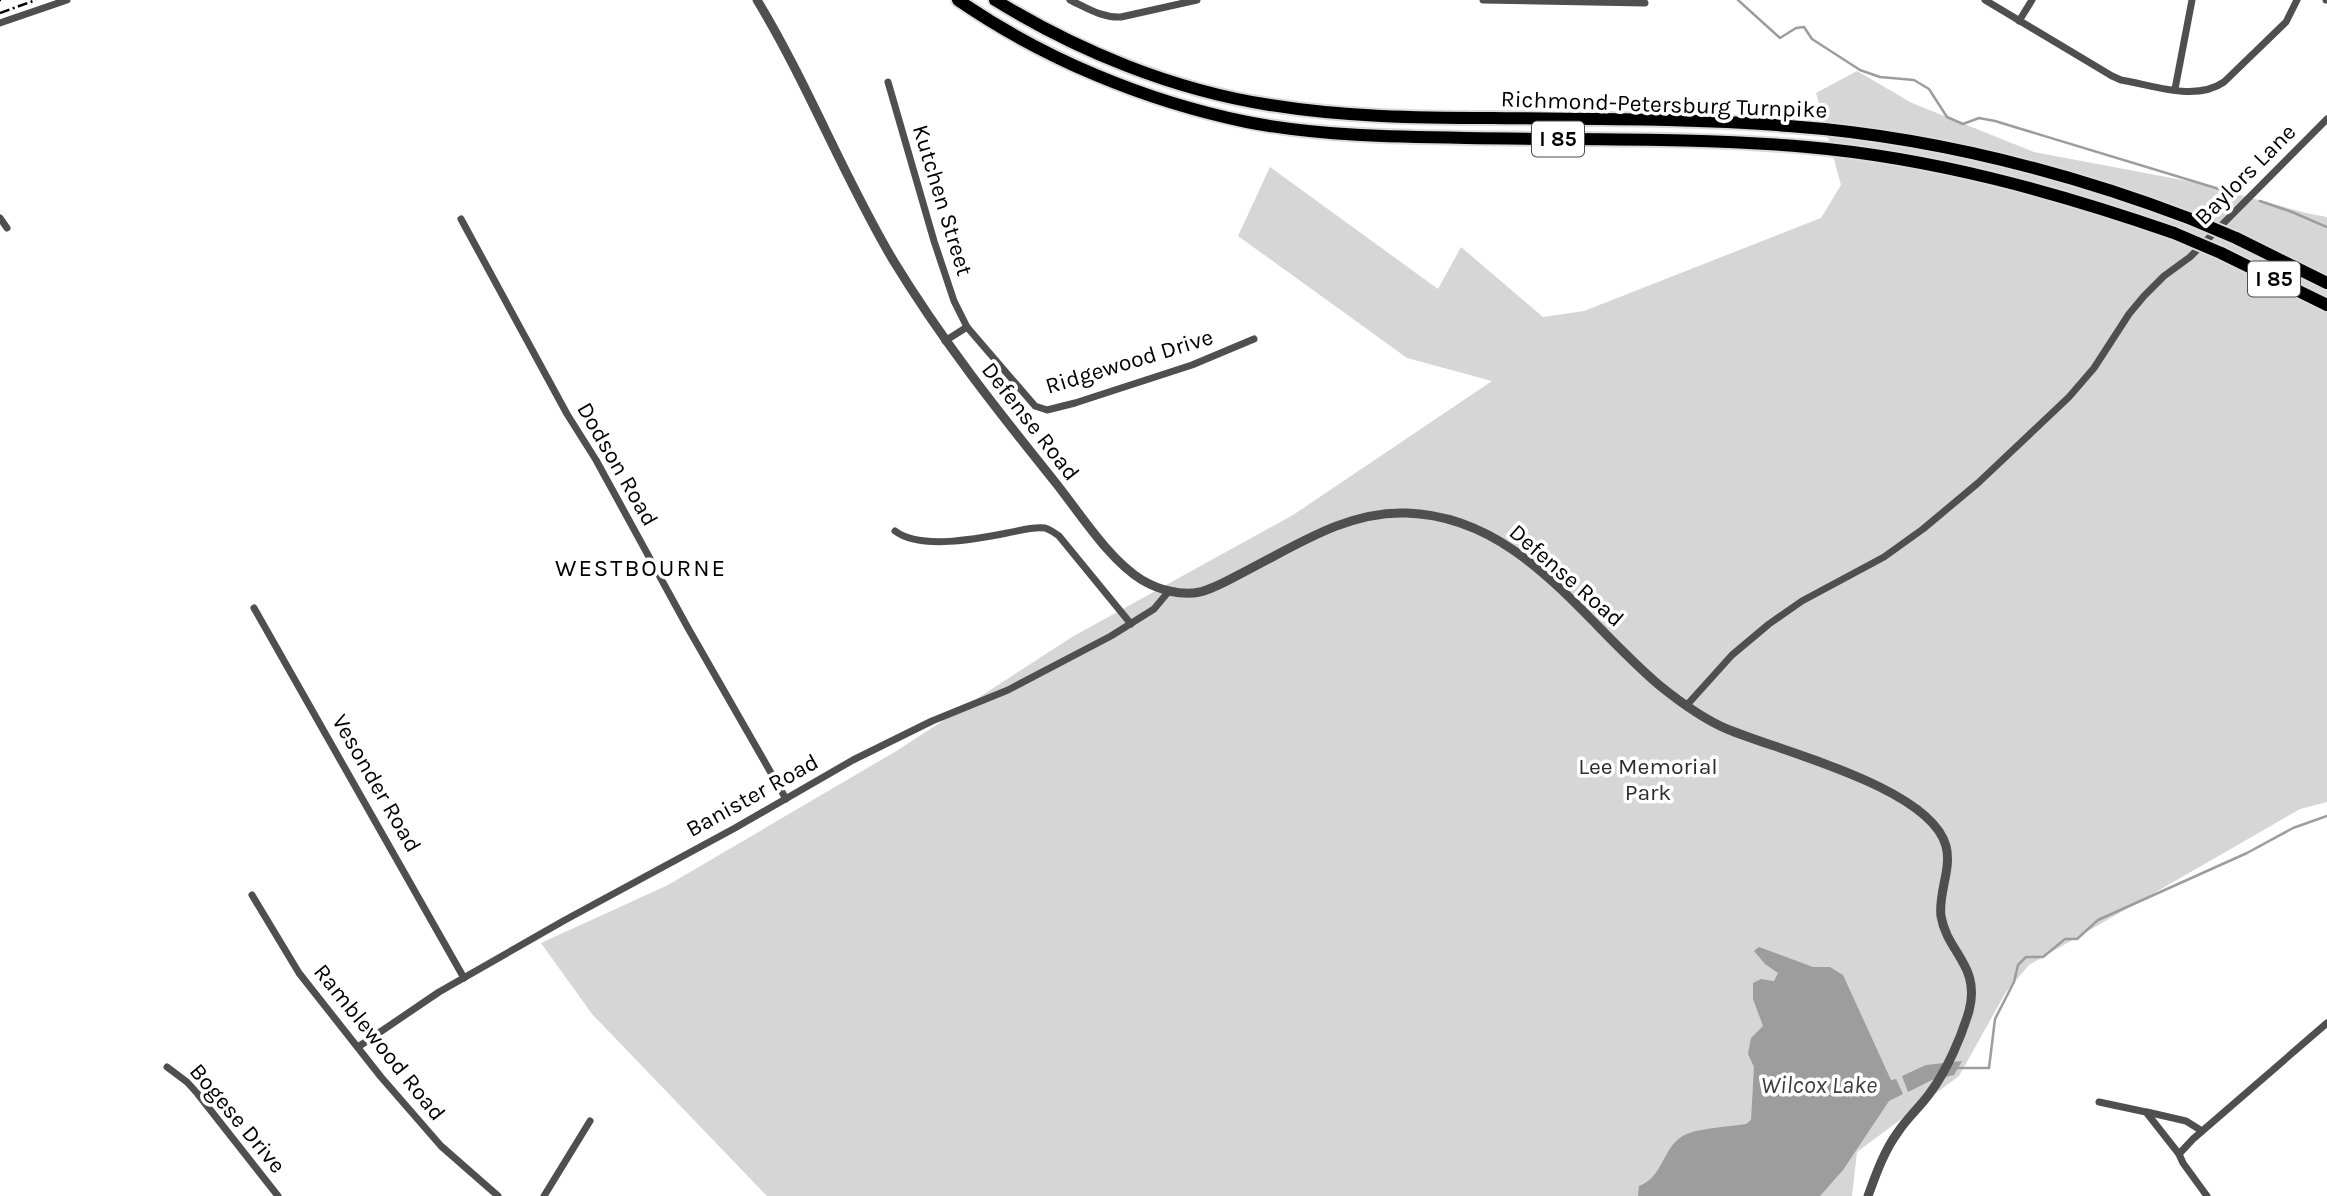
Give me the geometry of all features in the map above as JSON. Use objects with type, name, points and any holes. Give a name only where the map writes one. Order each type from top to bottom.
[{"type":"highway","name":"Richmond-Petersburg Turnpike","points":[[958,0],[1073,65],[1156,98],[1248,122],[1343,134],[1714,142],[1811,148],[1891,158],[1973,174],[2056,195],[2175,233],[2327,305]]},
{"type":"highway","name":"Richmond-Petersburg Turnpike","points":[[995,0],[1056,35],[1108,58],[1189,87],[1267,105],[1353,116],[1722,122],[1856,133],[1919,142],[2031,167],[2143,201],[2236,238],[2327,283]]},
{"type":"street","points":[[0,23],[67,0]]},
{"type":"street","name":"Defense Road","points":[[757,0],[782,41],[879,235],[945,341],[1116,559],[1137,578],[1169,590],[1194,593],[1206,590],[1324,530],[1351,520],[1394,513],[1438,516],[1474,526],[1513,550],[1557,586],[1645,673],[1686,706],[1733,732],[1840,769],[1908,803],[1930,820],[1946,846],[1947,874],[1941,911],[1943,924],[1966,965],[1971,985],[1969,1011],[1954,1049],[1927,1097],[1901,1126],[1891,1142],[1868,1196]]},
{"type":"street","points":[[1070,0],[1102,15],[1121,17],[1197,0]]},
{"type":"street","points":[[1483,0],[1645,3]]},
{"type":"street","points":[[1985,0],[2112,76],[2121,80],[2191,92],[2206,91],[2224,82],[2286,22],[2297,0]]},
{"type":"street","points":[[2020,21],[2032,0]]},
{"type":"street","points":[[2175,89],[2192,0]]},
{"type":"street","name":"Kutchen Street","points":[[888,82],[938,253],[954,301],[967,327]]},
{"type":"street","name":"Baylors Lane","points":[[1686,706],[1732,654],[1769,624],[1802,601],[1884,557],[1923,529],[1978,483],[2069,397],[2094,368],[2144,296],[2164,276],[2190,257],[2327,119]]},
{"type":"street","points":[[0,218],[8,228]]},
{"type":"street","name":"Dodson Road","points":[[461,219],[567,414],[596,460],[786,799]]},
{"type":"street","points":[[945,341],[967,327]]},
{"type":"street","name":"Ridgewood Drive","points":[[967,327],[1033,404],[1047,410],[1192,365],[1254,339]]},
{"type":"street","points":[[895,531],[919,541],[973,538],[1046,528],[1059,536],[1131,624]]},
{"type":"street","name":"Banister Road","points":[[358,1047],[398,1018],[565,920],[888,743],[932,721],[1008,690],[1131,624],[1154,609],[1169,590]]},
{"type":"street","name":"Vesonder Road","points":[[254,608],[464,978]]},
{"type":"street","name":"Ramblewood Road","points":[[252,895],[299,973],[411,1113],[441,1146],[498,1196]]},
{"type":"street","points":[[2179,1154],[2327,1023]]},
{"type":"street","name":"Bogese Drive","points":[[167,1067],[192,1087],[278,1196]]},
{"type":"street","points":[[2099,1102],[2186,1121],[2202,1131]]},
{"type":"street","points":[[2146,1112],[2207,1196]]},
{"type":"street","points":[[544,1196],[590,1121]]},
{"type":"green space","name":"Lee Memorial Park","points":[[1857,71],[1912,103],[2034,152],[2193,182],[2327,217],[2327,802],[2300,809],[2029,965],[2006,992],[1959,1076],[1857,1152],[1852,1196],[767,1196],[592,1014],[541,943],[668,885],[898,750],[1072,637],[1293,515],[1492,381],[1407,358],[1238,236],[1270,167],[1438,289],[1461,247],[1543,317],[1584,311],[1821,218],[1841,185],[1816,93]]},
{"type":"water","name":"Wilcox Lake","points":[[1759,947],[1813,967],[1830,967],[1843,975],[1891,1080],[1896,1079],[1903,1094],[1889,1101],[1843,1170],[1820,1196],[1638,1196],[1639,1186],[1653,1177],[1670,1149],[1681,1137],[1703,1130],[1746,1124],[1751,1120],[1754,1067],[1748,1054],[1751,1038],[1763,1026],[1753,999],[1753,983],[1761,979],[1774,981],[1778,973],[1765,964],[1754,951]]},
{"type":"water","points":[[1962,1061],[1954,1075],[1932,1080],[1908,1092],[1902,1076],[1926,1065]]},
{"type":"waterway","points":[[1738,0],[1780,38],[1796,28],[1804,27],[1812,39],[1860,70],[1880,77],[1914,80],[1929,89],[1947,117],[1963,124],[1979,118],[1995,121],[2229,192]]},
{"type":"waterway","points":[[2260,201],[2327,227]]},
{"type":"waterway","points":[[1958,1068],[1989,1068],[1995,1019],[2014,982],[2018,965],[2026,957],[2043,957],[2065,939],[2077,939],[2098,920],[2247,853],[2293,828],[2327,816]]},
{"type":"railway","points":[[0,13],[36,0]]},
{"type":"district","name":"WESTBOURNE","points":[[641,568]]}]
